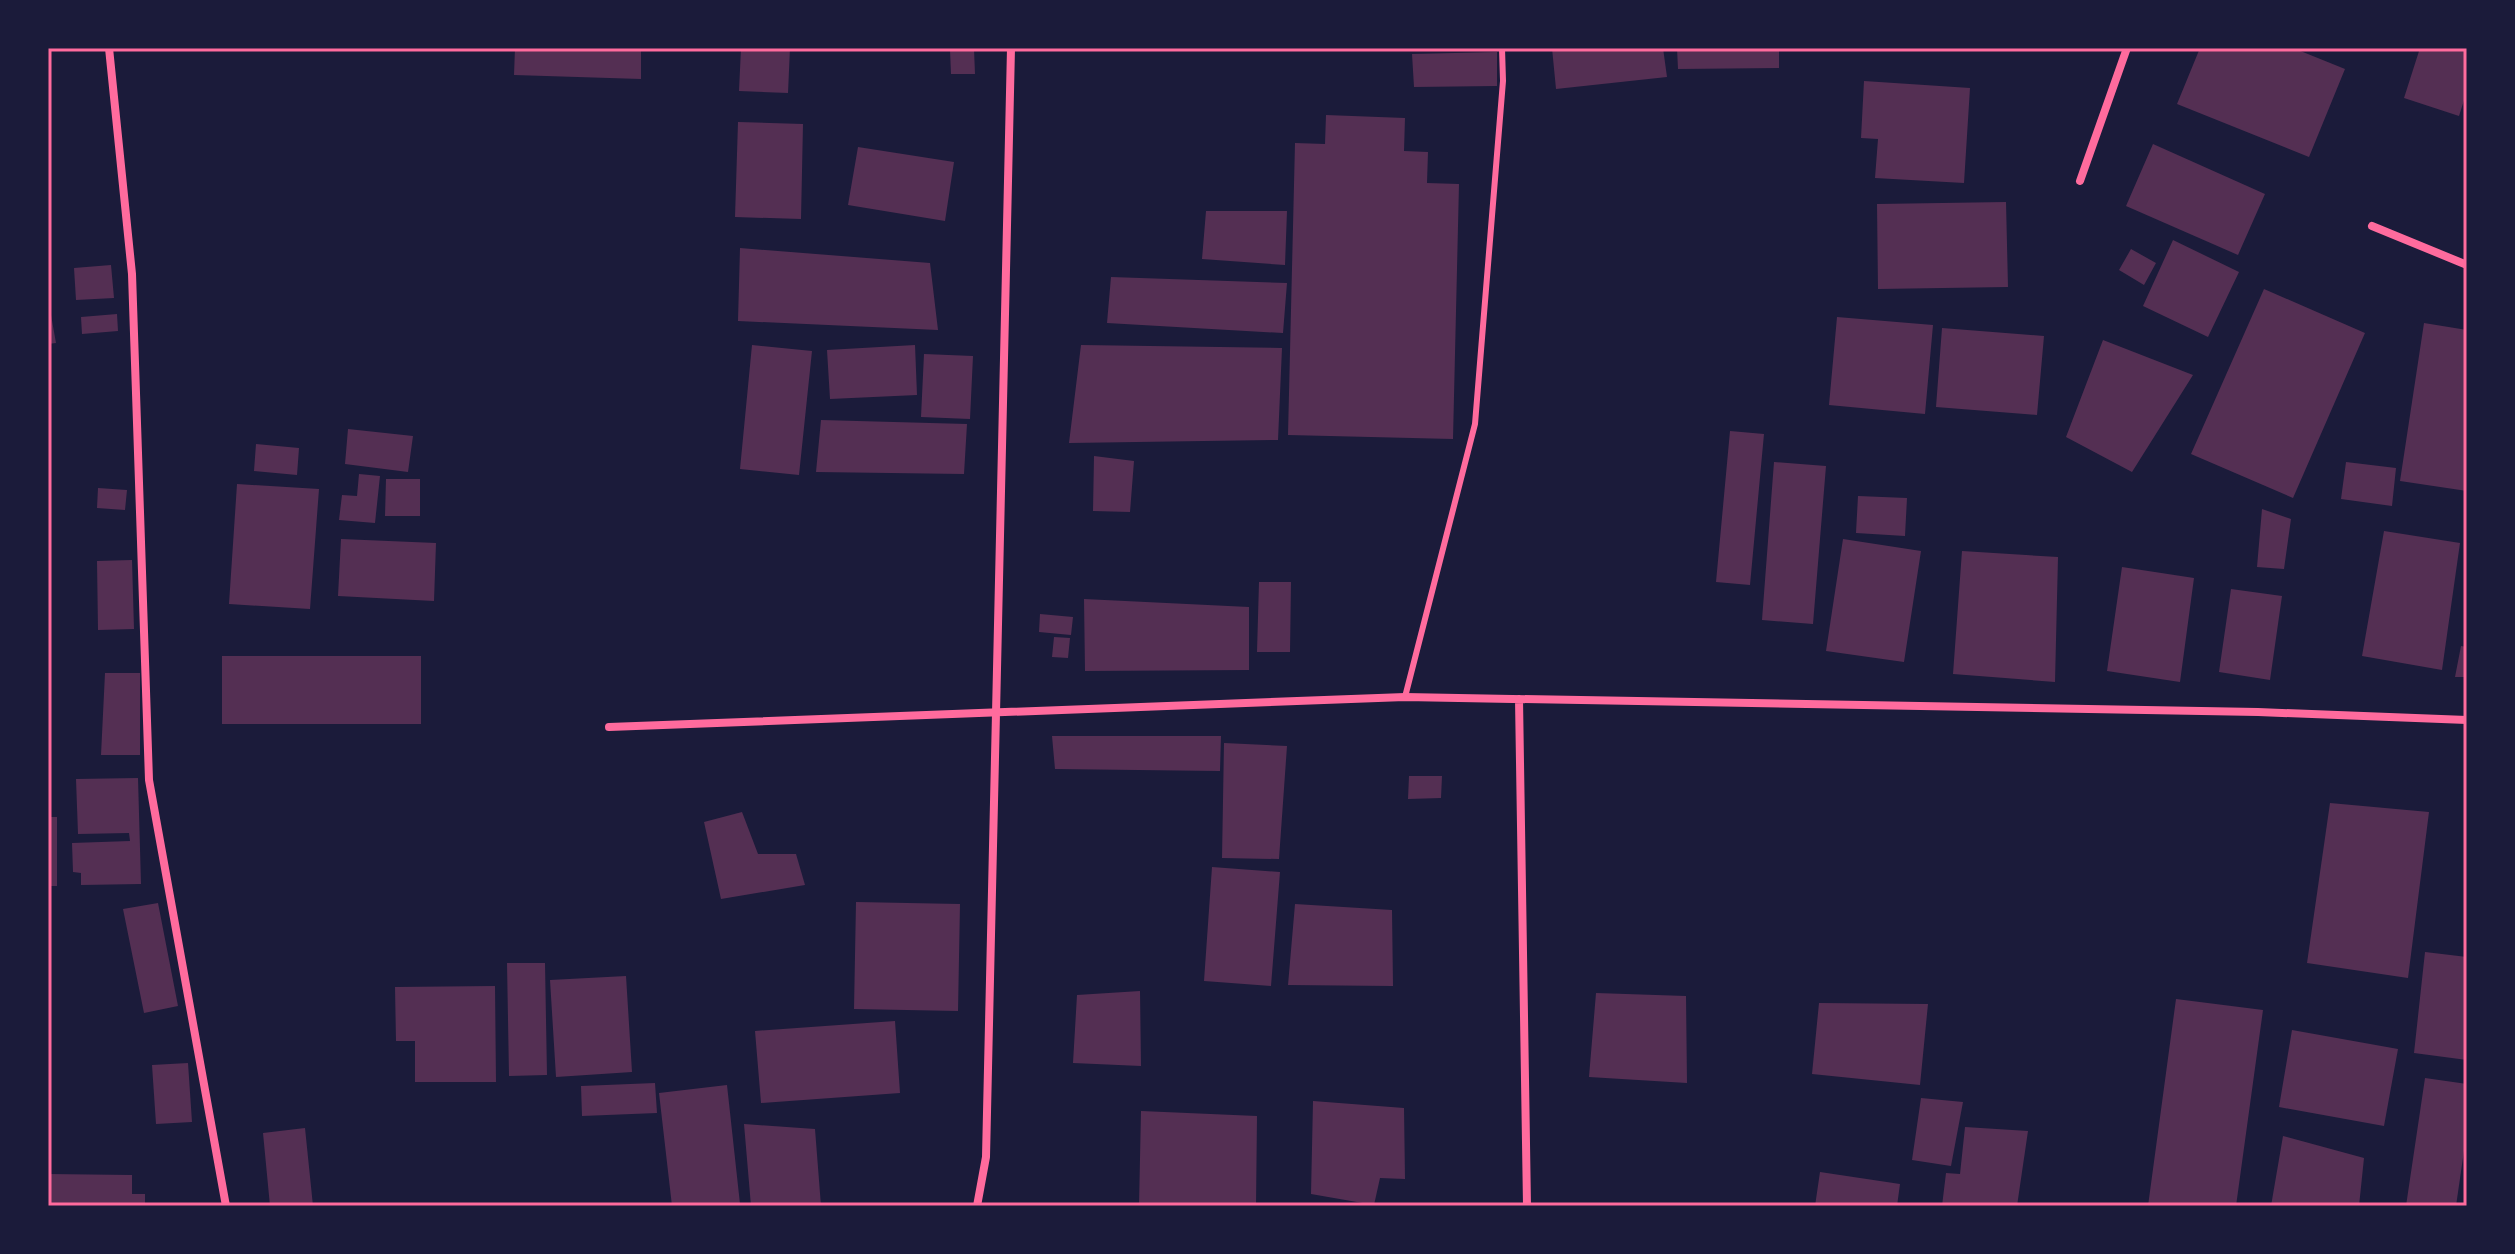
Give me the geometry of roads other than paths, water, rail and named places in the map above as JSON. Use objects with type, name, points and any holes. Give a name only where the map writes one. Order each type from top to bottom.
[{"type":"street","points":[[109,48],[132,274],[149,780],[226,1206]]},
{"type":"street","points":[[977,1206],[986,1157],[1011,48]]},
{"type":"street","points":[[2080,181],[2127,48]]},
{"type":"street","points":[[2372,226],[2467,265]]},
{"type":"street","points":[[609,727],[995,709],[1405,697],[2258,712],[2467,720]]},
{"type":"street","points":[[1519,699],[1527,1206]]},
{"type":"lane","points":[[1405,697],[1475,424],[1503,81],[1502,48]]}]
